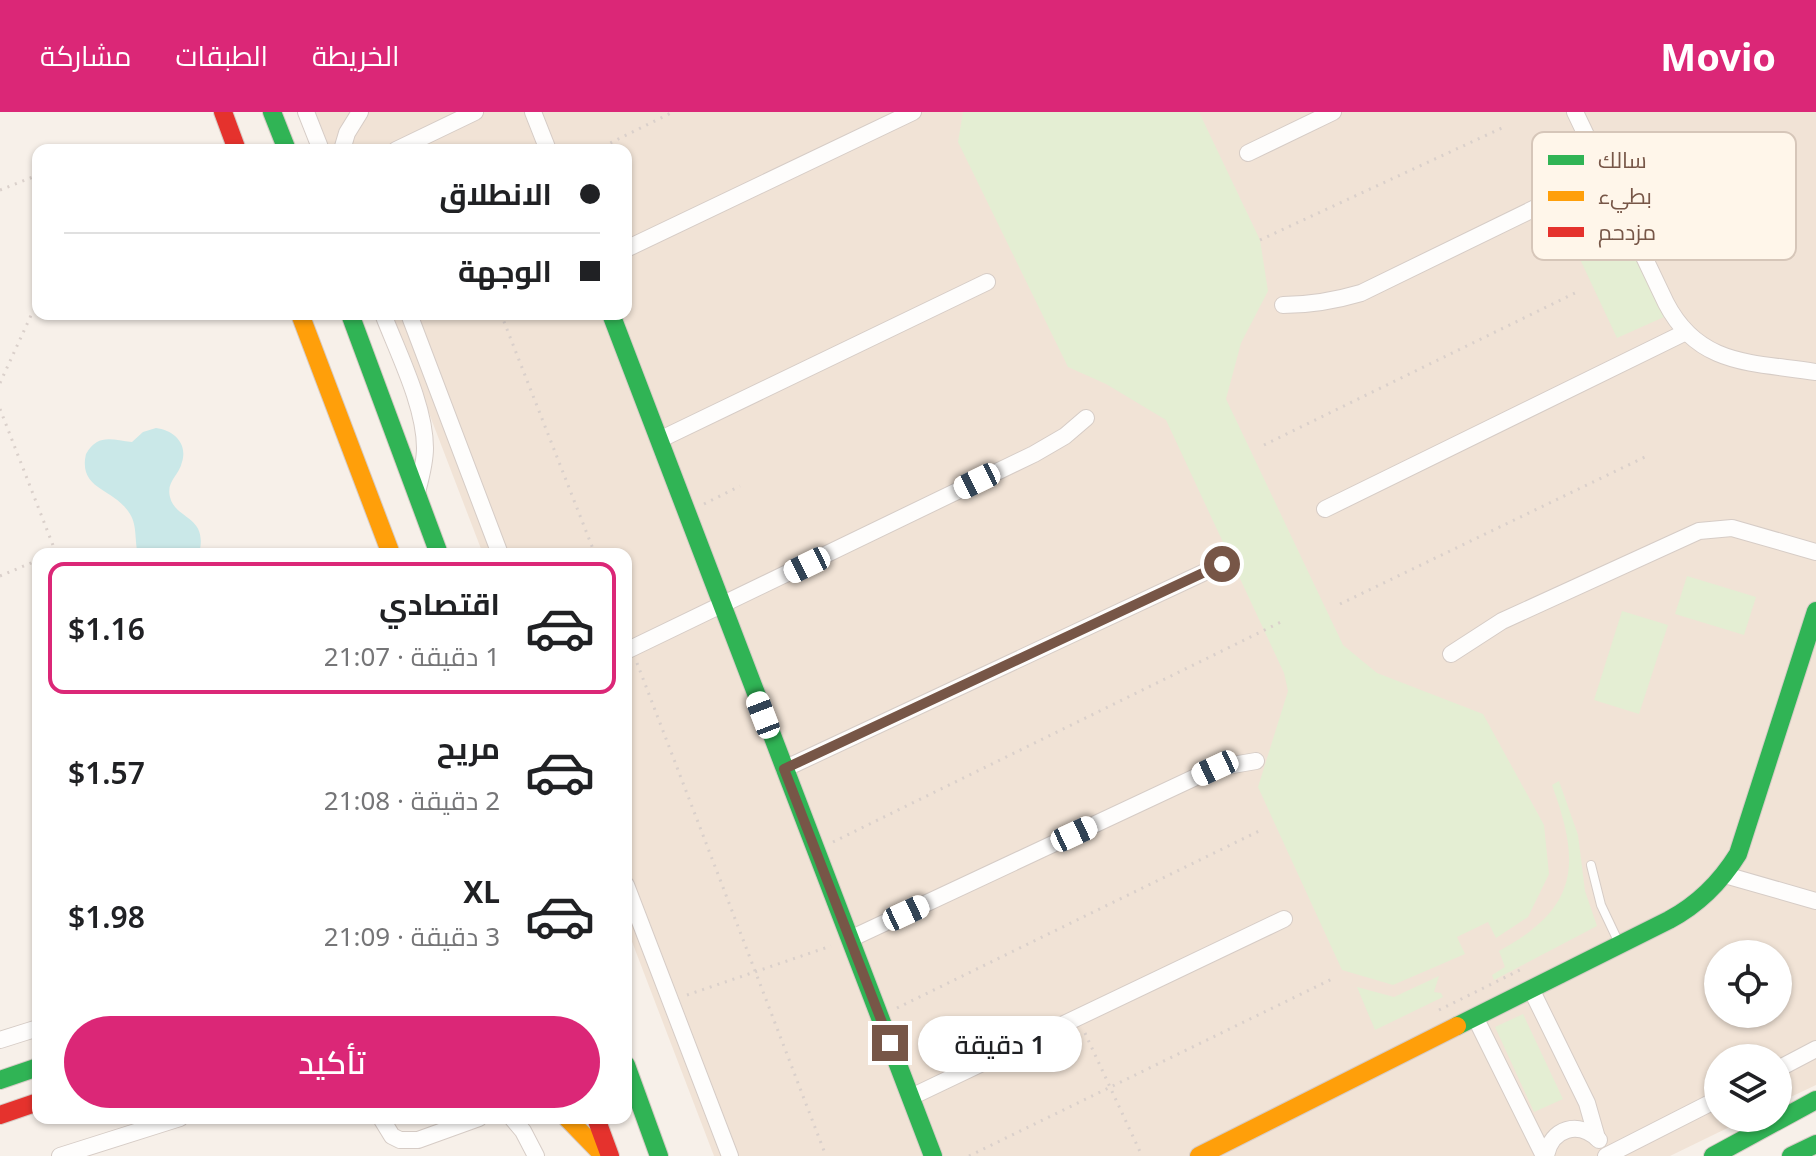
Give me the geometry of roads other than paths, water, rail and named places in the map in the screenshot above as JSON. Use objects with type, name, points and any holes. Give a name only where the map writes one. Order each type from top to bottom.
[{"type":"street","points":[[223,112],[235,144]]},
{"type":"street","points":[[272,112],[285,144]]},
{"type":"street","points":[[306,112],[319,144]]},
{"type":"street","points":[[344,144],[360,112]]},
{"type":"street","points":[[408,144],[475,112]]},
{"type":"street","points":[[533,112],[546,144]]},
{"type":"street","points":[[632,246],[913,112]]},
{"type":"street","points":[[1248,153],[1333,112]]},
{"type":"street","points":[[1575,112],[1584,132]]},
{"type":"street","points":[[1283,305],[1336,301],[1361,293],[1532,210]]},
{"type":"street","points":[[1645,260],[1670,312],[1684,333],[1696,343],[1724,357],[1816,372]]},
{"type":"street","points":[[659,440],[987,282]]},
{"type":"street","points":[[302,320],[389,548]]},
{"type":"street","points":[[352,320],[437,548]]},
{"type":"street","points":[[385,320],[423,424],[423,471],[417,493]]},
{"type":"street","points":[[411,320],[498,548]]},
{"type":"street","points":[[613,320],[933,1156]]},
{"type":"street","points":[[1325,509],[1684,333]]},
{"type":"street","points":[[632,649],[1034,454],[1065,436],[1086,418]]},
{"type":"street","points":[[1451,654],[1502,621],[1699,531],[1732,528],[1816,552]]},
{"type":"street","points":[[784,769],[1222,564]]},
{"type":"street","points":[[1199,1156],[1691,909],[1710,894],[1738,854],[1816,611]]},
{"type":"street","points":[[850,939],[1215,768],[1256,761]]},
{"type":"street","points":[[1725,875],[1816,901]]},
{"type":"street","points":[[632,901],[730,1156]]},
{"type":"street","points":[[911,1097],[1284,919]]},
{"type":"street","points":[[1531,989],[1587,1103],[1605,1156],[1704,1106]]},
{"type":"street","points":[[1475,1017],[1545,1156]]},
{"type":"street","points":[[0,1040],[32,1030]]},
{"type":"street","points":[[1792,1062],[1816,1049]]},
{"type":"street","points":[[0,1080],[32,1069]]},
{"type":"street","points":[[632,1082],[659,1156]]},
{"type":"street","points":[[1713,1156],[1816,1100]]},
{"type":"street","points":[[0,1115],[32,1104]]},
{"type":"street","points":[[60,1156],[97,1150],[164,1124]]},
{"type":"street","points":[[385,1124],[392,1136],[409,1142],[462,1124]]},
{"type":"street","points":[[517,1124],[536,1156]]},
{"type":"street","points":[[573,1124],[607,1156]]},
{"type":"street","points":[[598,1124],[607,1156]]},
{"type":"street","points":[[1545,1156],[1550,1143],[1561,1132],[1577,1128],[1597,1138]]},
{"type":"street","points":[[1791,1156],[1816,1144]]},
{"type":"lane","points":[[1591,865],[1601,905],[1620,945]]},
{"type":"water","points":[[156,428],[168,431],[181,443],[183,455],[171,483],[170,497],[178,510],[196,525],[200,548],[137,548],[135,526],[128,511],[87,474],[86,454],[95,443],[106,439],[132,442],[143,432]]}]
